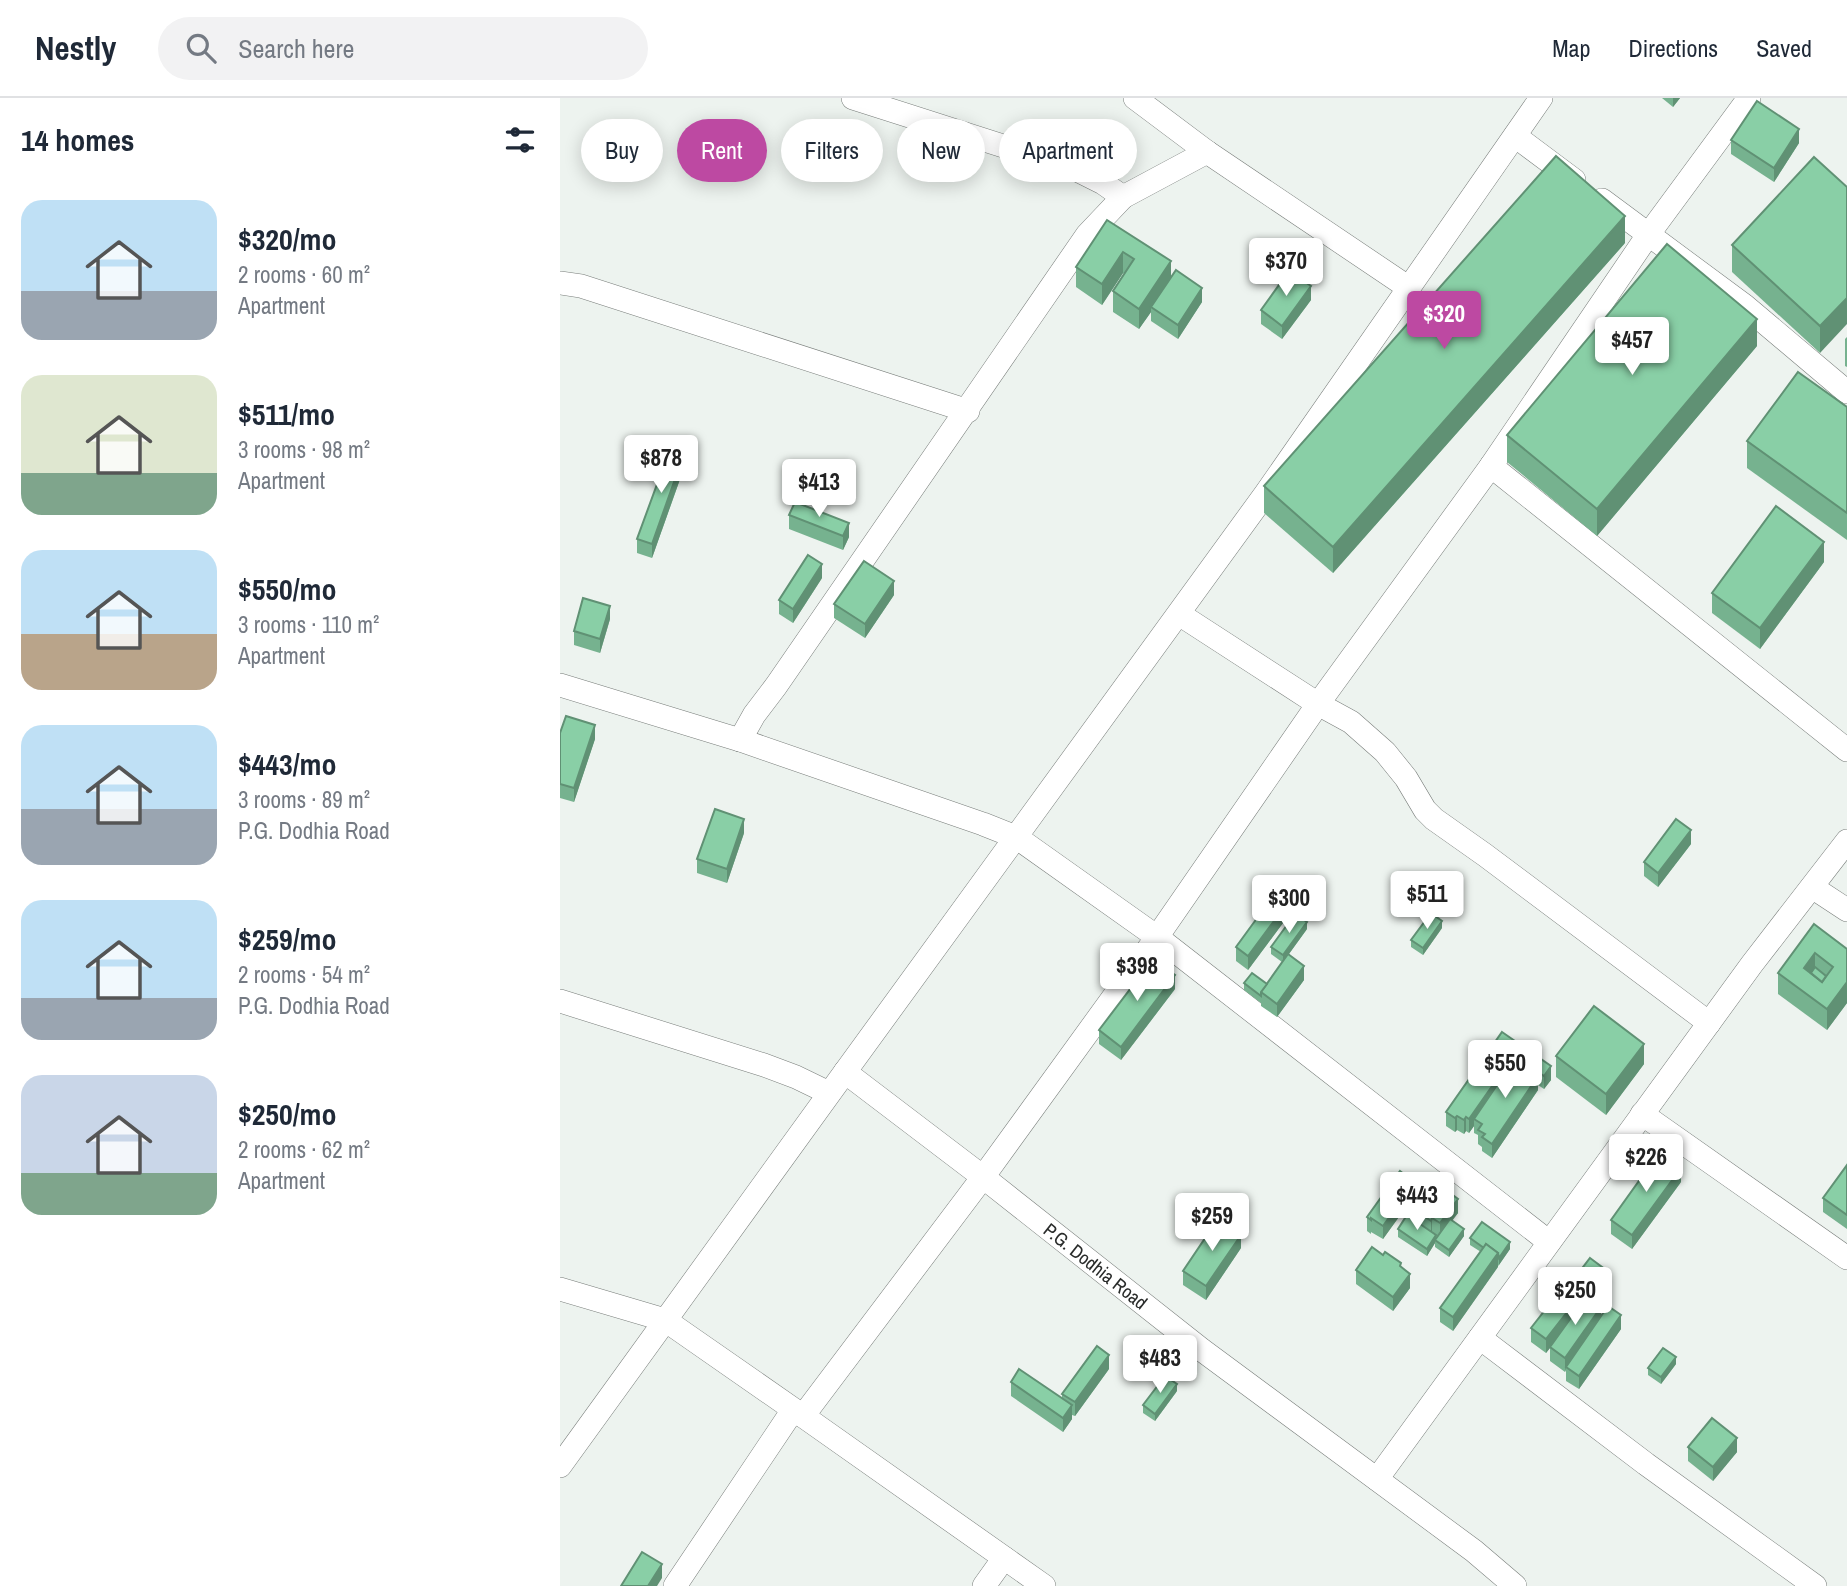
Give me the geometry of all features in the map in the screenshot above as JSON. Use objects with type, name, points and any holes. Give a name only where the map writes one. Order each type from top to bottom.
[{"type":"street","points":[[853,98],[1075,169],[1123,197]]},
{"type":"street","points":[[1135,98],[1207,152],[1409,288]]},
{"type":"street","points":[[560,1466],[1266,493],[1541,98]]},
{"type":"street","points":[[675,1586],[798,1413],[983,1177],[1157,937],[1318,704],[1491,466],[1648,235],[1749,98]]},
{"type":"street","points":[[1515,136],[1745,306],[1847,391]]},
{"type":"street","points":[[740,740],[754,715],[968,411],[1087,235],[1123,197],[1207,152]]},
{"type":"street","points":[[560,283],[581,286],[968,411]]},
{"type":"street","points":[[1491,466],[1847,750]]},
{"type":"street","points":[[1179,614],[1318,704],[1351,722],[1385,752],[1406,778],[1424,810],[1434,819],[1709,1023]]},
{"type":"street","points":[[560,685],[740,740],[1016,837],[1157,937],[1549,1242]]},
{"type":"street","points":[[1377,1479],[1709,1023],[1847,841]]},
{"type":"street","points":[[1812,887],[1847,910]]},
{"type":"street","points":[[560,1001],[764,1065],[829,1093]]},
{"type":"street","name":"P.G. Dodhia Road","points":[[845,1072],[1202,1350],[1474,1551],[1515,1586]]},
{"type":"street","points":[[1642,1114],[1847,1258]]},
{"type":"street","points":[[560,1289],[665,1320],[1044,1586]]},
{"type":"street","points":[[1480,1338],[1646,1464],[1815,1586]]},
{"type":"street","points":[[984,1586],[1004,1558]]},
{"type":"building","points":[[1757,101],[1799,129],[1774,168],[1731,140]]},
{"type":"building","points":[[1556,156],[1625,216],[1333,547],[1264,486]]},
{"type":"building","points":[[1814,157],[1847,187],[1847,298],[1820,326],[1732,245]]},
{"type":"building","points":[[1107,220],[1171,261],[1139,309],[1113,291],[1134,259],[1123,252],[1102,284],[1076,267]]},
{"type":"building","points":[[1667,244],[1757,319],[1597,509],[1507,435]]},
{"type":"building","points":[[1176,270],[1202,288],[1178,325],[1151,307]]},
{"type":"building","points":[[1289,271],[1311,286],[1282,326],[1261,310]]},
{"type":"building","points":[[1798,372],[1847,407],[1847,513],[1747,441]]},
{"type":"building","points":[[671,446],[685,451],[652,544],[637,539]]},
{"type":"building","points":[[795,502],[849,523],[843,536],[789,515]]},
{"type":"building","points":[[1776,506],[1824,542],[1760,628],[1712,593]]},
{"type":"building","points":[[808,555],[822,564],[793,609],[779,600]]},
{"type":"building","points":[[864,561],[894,581],[865,624],[834,604]]},
{"type":"building","points":[[583,598],[610,606],[600,639],[574,631]]},
{"type":"building","points":[[566,716],[595,725],[574,788],[560,784],[560,733]]},
{"type":"building","points":[[715,809],[744,819],[727,869],[697,859]]},
{"type":"building","points":[[1676,819],[1691,830],[1658,873],[1644,862]]},
{"type":"building","points":[[1287,877],[1300,886],[1248,956],[1236,947]]},
{"type":"building","points":[[1431,913],[1442,921],[1423,948],[1411,940]]},
{"type":"building","points":[[1295,914],[1307,922],[1283,955],[1271,947]]},
{"type":"building","points":[[1814,924],[1847,949],[1847,982],[1827,1009],[1778,973]],"holes":[[[1815,953],[1833,967],[1822,982],[1804,968]]]},
{"type":"building","points":[[1288,954],[1304,966],[1277,1004],[1261,992]]},
{"type":"building","points":[[1153,959],[1175,975],[1121,1047],[1099,1030]]},
{"type":"building","points":[[1815,967],[1826,976],[1822,982],[1811,973]]},
{"type":"building","points":[[1252,973],[1267,984],[1261,996],[1244,983]]},
{"type":"building","points":[[1594,1006],[1644,1044],[1606,1094],[1556,1056]]},
{"type":"building","points":[[1502,1032],[1551,1066],[1544,1076],[1514,1055],[1469,1119],[1466,1117],[1464,1120],[1457,1116],[1455,1118],[1446,1112]]},
{"type":"building","points":[[1514,1060],[1538,1076],[1492,1144],[1482,1137],[1485,1134],[1478,1130],[1482,1124],[1474,1119]]},
{"type":"building","points":[[1659,1153],[1681,1168],[1632,1235],[1611,1220]]},
{"type":"building","points":[[1847,1165],[1847,1215],[1823,1198]]},
{"type":"building","points":[[1400,1171],[1414,1182],[1383,1226],[1367,1217]]},
{"type":"building","points":[[1434,1181],[1458,1199],[1440,1223],[1432,1218],[1431,1221],[1414,1209]]},
{"type":"building","points":[[1407,1215],[1436,1235],[1427,1249],[1398,1229]]},
{"type":"building","points":[[1218,1219],[1241,1235],[1206,1286],[1183,1271]]},
{"type":"building","points":[[1450,1219],[1464,1229],[1449,1250],[1435,1240]]},
{"type":"building","points":[[1482,1222],[1510,1242],[1499,1258],[1498,1253],[1486,1244],[1484,1248],[1470,1238]]},
{"type":"building","points":[[1486,1244],[1498,1253],[1453,1317],[1440,1308]]},
{"type":"building","points":[[1372,1247],[1401,1263],[1400,1266],[1410,1274],[1393,1297],[1356,1270]]},
{"type":"building","points":[[1590,1258],[1606,1270],[1583,1299],[1582,1293],[1570,1284]]},
{"type":"building","points":[[1567,1282],[1582,1293],[1546,1339],[1531,1328]]},
{"type":"building","points":[[1586,1297],[1601,1307],[1565,1358],[1550,1347]]},
{"type":"building","points":[[1608,1306],[1621,1315],[1579,1376],[1566,1367]]},
{"type":"building","points":[[1097,1346],[1109,1355],[1075,1402],[1062,1394]]},
{"type":"building","points":[[1663,1348],[1676,1357],[1661,1377],[1648,1368]]},
{"type":"building","points":[[1019,1369],[1072,1405],[1063,1418],[1011,1382]]},
{"type":"building","points":[[1165,1376],[1177,1384],[1155,1414],[1143,1405]]},
{"type":"building","points":[[1712,1418],[1737,1438],[1713,1467],[1688,1447]]},
{"type":"building","points":[[642,1552],[662,1564],[648,1586],[621,1586]]}]
